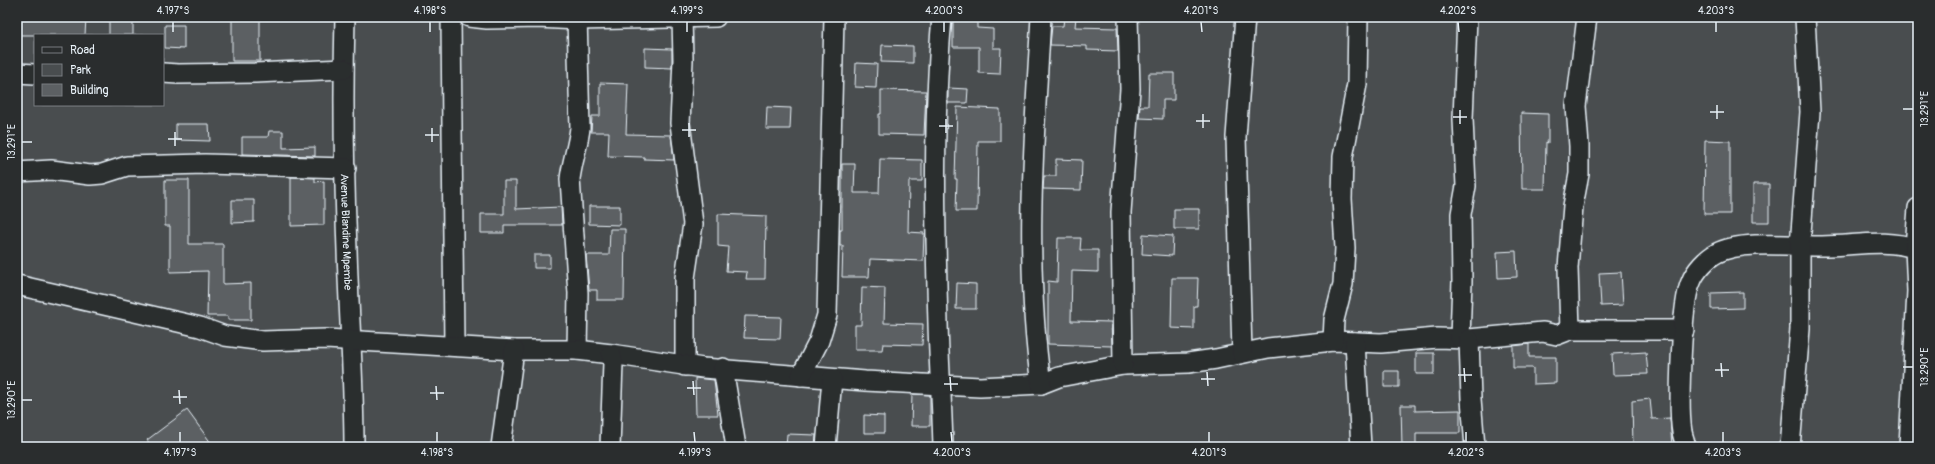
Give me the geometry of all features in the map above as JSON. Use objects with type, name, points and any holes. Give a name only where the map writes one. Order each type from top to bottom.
[{"type":"street","points":[[345,17],[357,17]]},
{"type":"street","name":"Avenue Blandine Mpembe","points":[[345,17],[344,69],[347,249],[354,389],[354,447]]},
{"type":"street","points":[[451,17],[454,346]]},
{"type":"street","points":[[469,17],[487,19],[716,17]]},
{"type":"street","points":[[801,376],[819,341],[827,315],[834,17]]},
{"type":"street","points":[[942,17],[936,127],[938,324],[942,385],[943,447]]},
{"type":"street","points":[[1041,17],[1032,215],[1035,343],[1041,384]]},
{"type":"street","points":[[1123,366],[1121,212],[1130,89],[1128,17]]},
{"type":"street","points":[[1242,353],[1236,137],[1245,17]]},
{"type":"street","points":[[1333,341],[1334,320],[1343,284],[1345,248],[1342,199],[1343,157],[1357,84],[1358,17]]},
{"type":"street","points":[[1466,17],[1463,119],[1466,186],[1460,214],[1464,338],[1475,447]]},
{"type":"street","points":[[1570,330],[1568,268],[1574,206],[1579,174],[1579,146],[1576,106],[1587,17]]},
{"type":"street","points":[[1790,447],[1800,329],[1800,246],[1810,112],[1805,17]]},
{"type":"street","points":[[577,18],[580,128],[578,145],[572,163],[570,179],[578,293],[577,350]]},
{"type":"street","points":[[682,18],[683,60],[680,123],[693,224],[685,278],[685,366]]},
{"type":"street","points":[[164,72],[178,74],[344,69]]},
{"type":"street","points":[[17,72],[34,74]]},
{"type":"street","points":[[17,172],[51,170],[90,175],[102,174],[128,166],[205,164],[346,168]]},
{"type":"street","points":[[1909,447],[1917,291],[1916,249],[1918,208]]},
{"type":"street","points":[[1686,447],[1682,432],[1686,298],[1690,282],[1699,268],[1716,253],[1735,247],[1800,246],[1882,242],[1916,249]]},
{"type":"street","points":[[17,285],[200,327],[232,337],[263,341],[351,340],[514,350],[577,350],[685,366],[723,368],[832,379],[980,387],[1041,384],[1060,377],[1123,366],[1188,363],[1268,348],[1333,341],[1381,343],[1543,332],[1557,335],[1570,330],[1684,330]]},
{"type":"street","points":[[1355,342],[1361,447]]},
{"type":"street","points":[[501,447],[514,350]]},
{"type":"street","points":[[610,447],[612,354]]},
{"type":"street","points":[[723,368],[736,447]]},
{"type":"street","points":[[826,447],[832,379]]},
{"type":"green space","points":[[17,17],[1918,17],[1918,447],[17,447]]},
{"type":"building","points":[[232,17],[260,17],[260,61],[232,61]]},
{"type":"building","points":[[953,17],[977,17],[977,28],[993,29],[993,48],[1001,48],[1000,74],[979,73],[979,47],[953,47]]},
{"type":"building","points":[[1064,17],[1076,17],[1075,27],[1117,28],[1118,51],[1087,50],[1087,46],[1050,45],[1052,26],[1063,26]]},
{"type":"building","points":[[18,18],[86,18],[85,34],[18,35]]},
{"type":"building","points":[[109,18],[133,18],[133,34],[109,34]]},
{"type":"building","points":[[165,25],[184,25],[184,49],[165,48]]},
{"type":"building","points":[[882,45],[913,46],[913,63],[881,62]]},
{"type":"building","points":[[645,48],[672,49],[672,68],[645,67]]},
{"type":"building","points":[[856,63],[877,64],[876,88],[855,87]]},
{"type":"building","points":[[1149,73],[1174,73],[1174,100],[1163,100],[1163,119],[1139,118],[1140,106],[1148,106]]},
{"type":"building","points":[[600,83],[628,84],[626,134],[671,135],[674,160],[608,156],[609,132],[591,132],[592,116],[600,116]]},
{"type":"building","points":[[948,88],[968,89],[967,103],[948,103]]},
{"type":"building","points":[[881,90],[926,91],[924,135],[879,134]]},
{"type":"building","points":[[767,107],[791,108],[790,129],[766,129]]},
{"type":"building","points":[[957,107],[1000,109],[1000,141],[978,141],[977,211],[956,211],[957,179],[955,179]]},
{"type":"building","points":[[1521,113],[1548,114],[1545,189],[1522,189]]},
{"type":"building","points":[[176,124],[209,124],[210,141],[176,140]]},
{"type":"building","points":[[269,131],[283,131],[283,148],[315,147],[315,156],[242,154],[242,137],[268,137]]},
{"type":"building","points":[[1705,140],[1730,141],[1730,214],[1704,214]]},
{"type":"building","points":[[880,159],[922,160],[922,181],[909,181],[908,232],[924,233],[923,261],[870,259],[869,277],[842,277],[843,246],[840,246],[840,230],[842,230],[842,164],[855,164],[854,193],[879,193]]},
{"type":"building","points":[[1056,159],[1082,160],[1081,190],[1043,189],[1044,176],[1056,176]]},
{"type":"building","points":[[291,177],[315,178],[315,182],[324,181],[324,225],[291,226]]},
{"type":"building","points":[[165,180],[189,180],[189,244],[223,244],[223,284],[251,283],[251,320],[228,320],[228,316],[207,316],[208,271],[170,272],[170,226],[165,226]]},
{"type":"building","points":[[504,181],[516,181],[516,209],[561,207],[562,225],[504,225],[504,233],[481,233],[481,214],[504,214]]},
{"type":"building","points":[[1753,184],[1769,184],[1769,222],[1753,222]]},
{"type":"building","points":[[232,200],[254,200],[254,222],[232,223]]},
{"type":"building","points":[[589,206],[620,206],[620,225],[589,224]]},
{"type":"building","points":[[1174,209],[1199,209],[1199,229],[1174,229]]},
{"type":"building","points":[[718,214],[766,216],[765,279],[746,279],[747,272],[726,271],[728,247],[718,246]]},
{"type":"building","points":[[610,229],[625,229],[624,300],[597,300],[597,290],[589,290],[586,255],[609,255]]},
{"type":"building","points":[[1143,234],[1173,236],[1172,256],[1142,254]]},
{"type":"building","points":[[1058,238],[1081,238],[1080,250],[1098,250],[1098,272],[1072,271],[1071,321],[1111,322],[1112,346],[1048,344],[1048,281],[1057,282]]},
{"type":"building","points":[[1516,251],[1517,277],[1498,278],[1497,252]]},
{"type":"building","points":[[534,255],[550,255],[550,268],[534,268]]},
{"type":"building","points":[[1621,272],[1623,305],[1601,306],[1599,273]]},
{"type":"building","points":[[1172,278],[1198,278],[1197,306],[1194,306],[1194,329],[1171,328]]},
{"type":"building","points":[[957,283],[976,284],[976,309],[956,309]]},
{"type":"building","points":[[862,287],[885,288],[884,323],[923,324],[922,345],[883,344],[882,350],[855,350],[855,325],[861,325]]},
{"type":"building","points":[[1743,292],[1743,308],[1711,309],[1711,293]]},
{"type":"building","points":[[745,316],[781,317],[780,339],[744,338]]},
{"type":"building","points":[[1529,344],[1529,357],[1556,357],[1556,383],[1533,384],[1533,368],[1513,368],[1513,346]]},
{"type":"building","points":[[1646,352],[1648,374],[1613,375],[1612,354]]},
{"type":"building","points":[[1416,353],[1434,353],[1434,374],[1416,374]]},
{"type":"building","points":[[1384,371],[1399,371],[1399,387],[1384,387]]},
{"type":"building","points":[[695,378],[714,380],[718,415],[696,415]]},
{"type":"building","points":[[912,394],[930,395],[930,426],[911,426]]},
{"type":"building","points":[[1650,399],[1652,419],[1670,418],[1672,447],[1633,447],[1632,401]]},
{"type":"building","points":[[1401,405],[1415,405],[1415,411],[1460,410],[1460,433],[1416,433],[1416,447],[1402,447]]},
{"type":"building","points":[[187,410],[214,447],[152,447],[147,440]]},
{"type":"building","points":[[864,415],[884,416],[884,433],[864,433]]},
{"type":"building","points":[[787,434],[816,435],[815,447],[786,447]]}]
